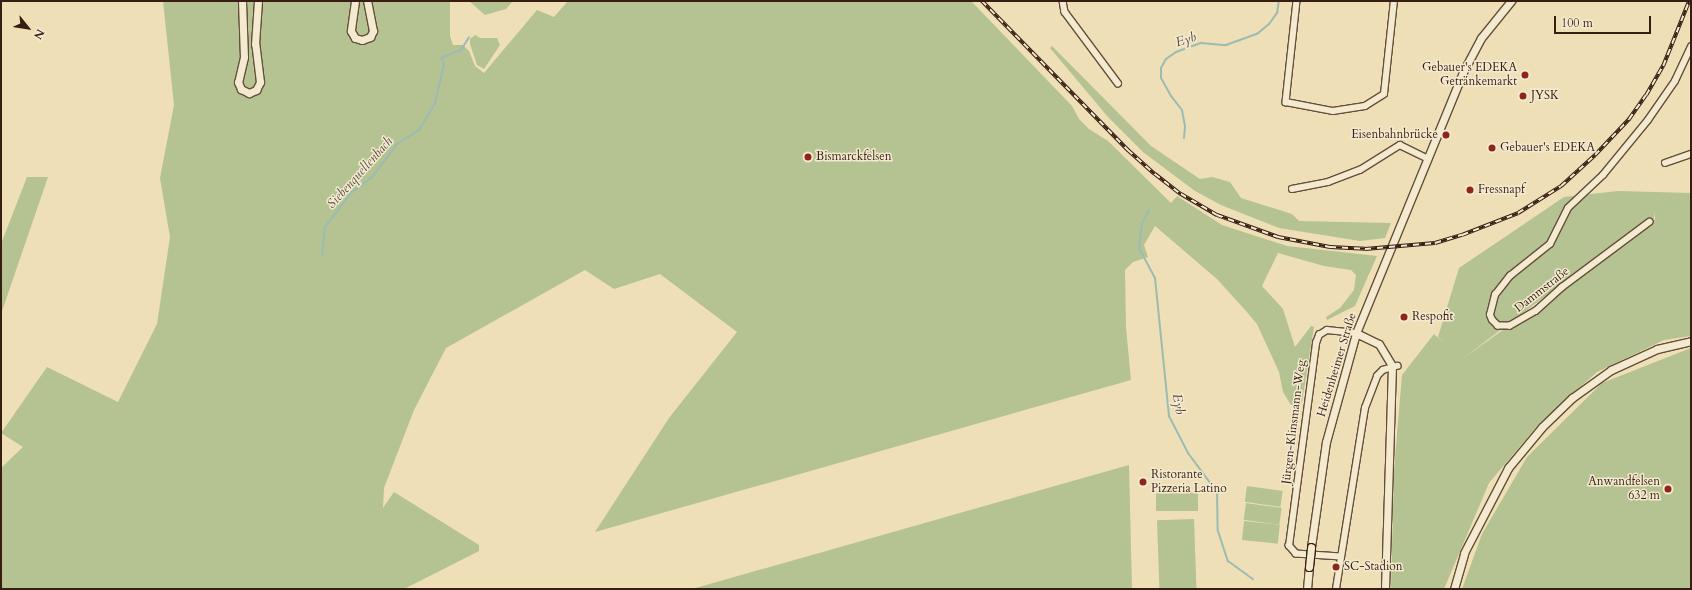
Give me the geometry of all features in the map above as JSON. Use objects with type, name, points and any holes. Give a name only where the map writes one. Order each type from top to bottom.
[{"type":"street","points":[[242,1],[244,57],[238,84],[242,91],[250,93],[256,90],[260,82],[255,44],[258,1]]},
{"type":"street","points":[[355,1],[351,31],[355,38],[362,40],[370,38],[373,31],[367,1]]},
{"type":"street","points":[[1063,1],[1065,12],[1118,83]]},
{"type":"street","points":[[1297,1],[1286,102],[1333,111],[1365,106],[1384,94],[1394,1]]},
{"type":"street","name":"Heidenheimer Straße","points":[[1307,589],[1311,547],[1326,442],[1356,333],[1427,158],[1474,51],[1511,1]]},
{"type":"street","name":"Dammstraße","points":[[1650,222],[1563,287],[1536,310],[1510,326],[1498,326],[1492,320],[1490,315],[1495,295],[1510,276],[1550,244],[1568,208],[1603,175],[1648,120],[1675,81],[1691,47]]},
{"type":"street","points":[[1292,189],[1328,182],[1360,170],[1400,145],[1427,158]]},
{"type":"street","points":[[1665,163],[1691,154]]},
{"type":"street","name":"Jürgen-Klinsmann-Weg","points":[[1341,557],[1303,555],[1291,551],[1290,546],[1316,342],[1319,334],[1327,330],[1356,333]]},
{"type":"street","points":[[1356,333],[1379,344],[1394,366],[1385,589]]},
{"type":"street","points":[[1454,589],[1464,553],[1508,468],[1542,427],[1572,398],[1611,370],[1657,349],[1691,341]]},
{"type":"street","points":[[1336,589],[1365,408],[1377,376],[1394,366]]},
{"type":"green space","points":[[163,1],[450,1],[450,36],[453,45],[463,45],[469,51],[475,66],[484,73],[537,10],[554,17],[568,1],[971,1],[1072,106],[1079,119],[1089,129],[1108,141],[1171,203],[1177,196],[1222,225],[1287,246],[1377,256],[1355,306],[1327,320],[1326,317],[1340,308],[1354,290],[1356,275],[1351,270],[1324,266],[1278,253],[1262,286],[1283,309],[1295,347],[1311,326],[1314,327],[1302,402],[1291,405],[1283,392],[1279,372],[1257,324],[1217,279],[1155,226],[1144,245],[1148,257],[1133,262],[1125,270],[1126,327],[1131,380],[595,532],[669,418],[737,332],[660,274],[614,289],[585,270],[446,348],[414,410],[384,488],[383,508],[394,492],[479,545],[479,551],[404,589],[1,589],[1,468],[23,447],[1,433],[47,367],[118,402],[157,324],[170,237],[160,178],[174,105]]},
{"type":"green space","points":[[469,1],[513,1],[506,9],[485,15]]},
{"type":"green space","points":[[475,35],[480,38],[497,38],[500,45],[484,69],[477,65],[470,44],[470,39]]},
{"type":"green space","points":[[1052,46],[1151,146],[1200,179],[1212,177],[1230,182],[1241,198],[1292,214],[1299,221],[1391,223],[1385,238],[1360,241],[1279,228],[1221,205],[1195,191],[1143,152],[1108,117],[1050,48]]},
{"type":"green space","points":[[27,177],[48,177],[1,314],[1,244]]},
{"type":"green space","points":[[1618,191],[1691,193],[1691,336],[1664,340],[1597,372],[1537,426],[1489,483],[1444,589],[1391,589],[1394,470],[1402,375],[1434,334],[1445,344],[1438,337],[1459,268],[1564,197]],"holes":[[[1655,211],[1655,219],[1629,240],[1462,359],[1556,288],[1654,219]]]},
{"type":"green space","points":[[1691,348],[1691,589],[1462,589],[1482,534],[1527,457],[1602,383]]},
{"type":"green space","points":[[1129,465],[1132,589],[692,589]]},
{"type":"green space","points":[[1247,486],[1283,491],[1280,507],[1245,502]]},
{"type":"green space","points":[[1156,492],[1198,492],[1198,511],[1156,511]]},
{"type":"green space","points":[[1246,503],[1282,508],[1279,525],[1244,520]]},
{"type":"green space","points":[[1194,519],[1196,588],[1159,589],[1157,520]]},
{"type":"green space","points":[[1244,521],[1280,525],[1278,544],[1242,540]]},
{"type":"waterway","name":"Eyb","points":[[1184,138],[1185,126],[1182,110],[1171,96],[1161,78],[1161,68],[1166,59],[1176,52],[1201,43],[1226,45],[1257,34],[1269,24],[1277,13],[1279,1]]},
{"type":"waterway","name":"Siebenquellenbach","points":[[322,255],[325,227],[351,193],[372,177],[397,144],[419,130],[435,103],[444,64],[441,58],[461,50],[469,37]]},
{"type":"waterway","name":"Eyb","points":[[1149,210],[1142,224],[1139,248],[1155,278],[1169,416],[1188,453],[1217,492],[1218,531],[1228,561],[1253,579]]},
{"type":"railway","points":[[982,1],[1128,150],[1155,174],[1181,194],[1217,215],[1278,237],[1330,247],[1365,249],[1435,243],[1462,235],[1518,213],[1561,186],[1595,155],[1629,119],[1646,95],[1663,66],[1689,1]]},
{"type":"place","name":"Gebauer's EDEKA Getränkemarkt","points":[[1525,75]]},
{"type":"place","name":"JYSK","points":[[1523,96]]},
{"type":"place","name":"Eisenbahnbrücke","points":[[1446,135]]},
{"type":"place","name":"Gebauer's EDEKA","points":[[1492,148]]},
{"type":"place","name":"Bismarckfelsen","points":[[808,157]]},
{"type":"place","name":"Fressnapf","points":[[1470,190]]},
{"type":"place","name":"Respofit","points":[[1404,317]]},
{"type":"place","name":"Ristorante Pizzeria Latino","points":[[1143,482]]},
{"type":"place","name":"Anwandfelsen 632 m","points":[[1668,489]]},
{"type":"place","name":"SC-Stadion","points":[[1336,567]]}]
